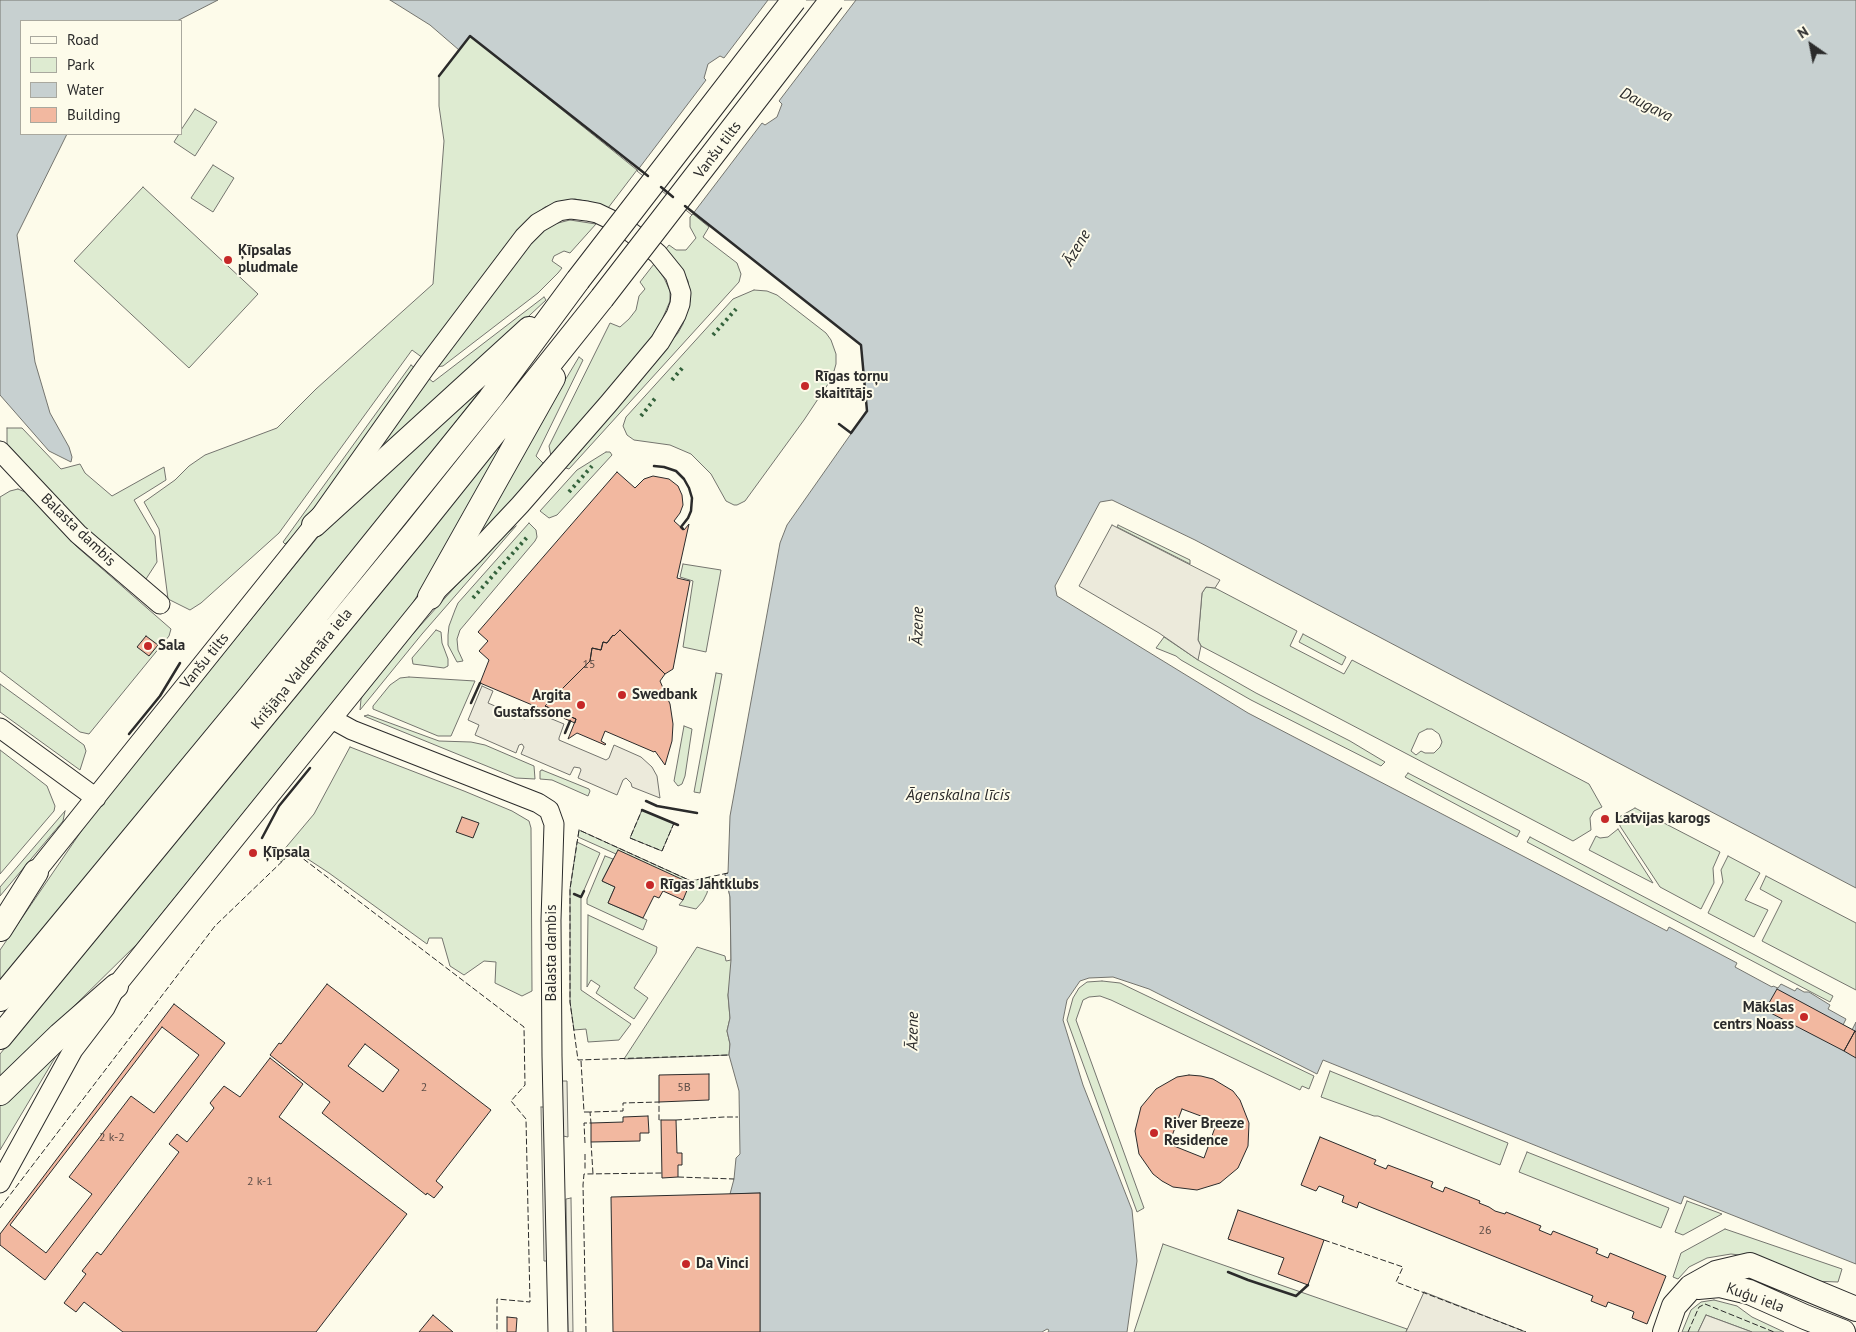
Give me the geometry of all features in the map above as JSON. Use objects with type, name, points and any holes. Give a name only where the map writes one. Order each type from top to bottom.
[{"type":"main road","name":"Vanšu tilts","points":[[573,287],[794,0]]},
{"type":"main road","name":"Vanšu tilts","points":[[596,307],[832,0]]},
{"type":"main road","points":[[314,524],[573,287]]},
{"type":"main road","name":"Krišjāņa Valdemāra iela","points":[[0,999],[246,701],[490,399],[573,287]]},
{"type":"main road","points":[[430,596],[596,307]]},
{"type":"main road","name":"Krišjāņa Valdemāra iela","points":[[0,1037],[596,307]]},
{"type":"main road","points":[[0,929],[36,872]]},
{"type":"main road","points":[[0,1093],[116,986]]},
{"type":"main road","name":"Kuģu iela","points":[[1692,1287],[1716,1273],[1750,1265],[1853,1308]]},
{"type":"main road","name":"Kuģu iela","points":[[1692,1287],[1720,1285],[1749,1292],[1805,1318],[1841,1331]]},
{"type":"main road","points":[[1665,1332],[1674,1306],[1692,1287]]},
{"type":"main road","points":[[1841,1331],[1828,1316],[1832,1309],[1853,1308]]},
{"type":"street","name":"Vanšu tilts","points":[[0,914],[96,798],[314,524],[442,345],[531,230],[550,215],[559,211],[571,209],[597,213],[618,224],[653,250],[675,275],[678,284],[680,298],[672,325],[609,403],[525,498],[473,555],[430,596],[116,986],[105,1008],[73,1050],[0,1183]]},
{"type":"street","name":"Balasta dambis","points":[[3,461],[78,534],[160,604]]},
{"type":"street","name":"Balasta dambis","points":[[332,719],[352,730],[538,803],[549,810],[554,824],[551,920],[552,1047],[558,1332]]},
{"type":"street","points":[[0,728],[96,798]]},
{"type":"green space","points":[[470,36],[637,170],[608,208],[575,199],[545,207],[528,220],[502,250],[423,358],[412,350],[279,533],[201,603],[190,610],[168,599],[159,529],[144,502],[205,455],[277,428],[316,389],[433,284],[444,141],[439,106],[439,76]]},
{"type":"green space","points":[[195,109],[217,122],[195,156],[174,142],[178,135],[182,135],[182,128]]},
{"type":"green space","points":[[213,165],[234,178],[213,212],[191,198]]},
{"type":"green space","points":[[143,187],[258,294],[189,368],[74,261]]},
{"type":"green space","points":[[693,214],[709,227],[703,237],[737,263],[741,274],[739,282],[569,469],[563,467],[631,390],[678,333],[683,324],[690,301],[688,281],[680,266],[665,250],[669,245],[676,250],[686,250],[696,238],[690,227],[690,217]]},
{"type":"green space","points":[[570,220],[596,224],[570,253],[564,251],[554,256],[552,261],[562,268],[558,273],[538,293],[443,366],[435,367],[526,248],[546,229],[554,224]]},
{"type":"green space","points":[[654,264],[670,291],[670,301],[661,322],[643,350],[551,456],[549,446],[610,323],[620,327],[636,310],[639,296],[645,289],[640,282]]},
{"type":"green space","points":[[754,290],[767,291],[777,295],[826,333],[831,340],[836,354],[836,364],[832,378],[804,420],[745,501],[734,505],[726,501],[711,474],[691,454],[670,445],[634,440],[627,435],[623,426],[626,417],[733,299]]},
{"type":"green space","points":[[544,297],[546,300],[370,463],[427,377],[433,382]]},
{"type":"green space","points":[[579,357],[583,360],[536,456],[544,464],[467,550],[531,437]]},
{"type":"green space","points":[[411,365],[416,369],[296,533],[285,544],[283,542]]},
{"type":"green space","points":[[477,389],[479,392],[382,517],[0,981],[0,950],[93,814],[330,522]]},
{"type":"green space","points":[[515,422],[445,549],[411,606],[137,944],[0,1079],[0,1054]]},
{"type":"green space","points":[[7,428],[22,428],[61,469],[80,464],[85,473],[112,496],[164,467],[166,480],[134,500],[155,536],[157,562],[146,579],[119,562],[7,444]]},
{"type":"green space","points":[[606,452],[610,452],[612,455],[557,515],[549,518],[540,511],[577,470]]},
{"type":"green space","points":[[18,489],[25,492],[76,546],[171,629],[169,636],[89,734],[80,732],[0,671],[0,497]]},
{"type":"green space","points":[[529,523],[536,530],[537,537],[535,541],[460,630],[457,639],[458,650],[463,661],[457,662],[448,645],[448,635],[449,626],[458,603]]},
{"type":"green space","points":[[1118,525],[1190,560],[1190,564],[1117,527]]},
{"type":"green space","points":[[516,526],[422,634],[360,710],[361,699],[364,693],[403,645],[496,541]]},
{"type":"green space","points":[[683,564],[721,570],[706,652],[683,647],[693,581],[680,577]]},
{"type":"green space","points":[[1206,587],[1215,588],[1297,631],[1290,646],[1344,674],[1352,660],[1589,784],[1602,807],[1594,811],[1590,818],[1591,830],[1573,841],[1201,646],[1198,640],[1202,593]],"holes":[[[1432,729],[1439,734],[1442,742],[1440,747],[1434,753],[1421,751],[1416,755],[1411,751],[1419,733]]]},
{"type":"green space","points":[[436,630],[441,632],[448,666],[444,668],[413,664],[412,658]]},
{"type":"green space","points":[[1303,634],[1346,657],[1342,665],[1299,642]]},
{"type":"green space","points":[[1164,637],[1198,660],[1256,693],[1350,741],[1385,762],[1381,766],[1251,700],[1176,656],[1156,648]]},
{"type":"green space","points":[[716,673],[722,674],[700,793],[694,792]]},
{"type":"green space","points":[[400,678],[475,681],[451,736],[438,736],[373,709],[373,706],[390,685]]},
{"type":"green space","points":[[0,684],[84,745],[86,751],[80,770],[0,712]]},
{"type":"green space","points":[[368,715],[439,741],[471,742],[485,745],[534,766],[535,779],[516,778],[364,716]]},
{"type":"green space","points":[[684,726],[692,729],[685,776],[682,784],[678,786],[674,781]]},
{"type":"green space","points":[[350,747],[464,791],[512,811],[529,821],[531,828],[532,991],[522,996],[495,983],[496,962],[484,961],[464,975],[450,966],[442,938],[429,938],[427,944],[294,850],[281,862],[277,858],[314,814]]},
{"type":"green space","points":[[0,750],[47,786],[55,806],[54,811],[0,874]]},
{"type":"green space","points":[[542,770],[589,789],[588,796],[552,780],[540,779],[540,771]]},
{"type":"green space","points":[[1408,773],[1520,831],[1517,837],[1405,777]]},
{"type":"green space","points":[[1635,808],[1720,852],[1713,868],[1714,883],[1701,909],[1660,887],[1620,826],[1619,817]]},
{"type":"green space","points":[[642,810],[674,823],[662,851],[630,838]]},
{"type":"green space","points":[[65,811],[63,821],[0,896],[0,887]]},
{"type":"green space","points":[[1618,829],[1653,883],[1589,850],[1596,836],[1600,838],[1608,837]]},
{"type":"green space","points":[[579,830],[691,881],[710,877],[707,893],[703,901],[696,909],[679,905],[683,900],[616,854],[578,837]]},
{"type":"green space","points":[[1530,837],[1833,996],[1830,1002],[1527,842]]},
{"type":"green space","points":[[577,842],[600,853],[581,897],[581,990],[631,1024],[619,1040],[588,1042],[586,1029],[574,1030],[570,1002],[570,889]]},
{"type":"green space","points":[[605,856],[613,859],[602,881],[615,887],[608,903],[647,920],[643,930],[587,904],[587,899]]},
{"type":"green space","points":[[1728,856],[1760,873],[1745,900],[1768,910],[1754,937],[1708,913],[1723,882],[1721,870]]},
{"type":"green space","points":[[725,874],[749,884],[728,995],[730,1018],[727,1031],[730,1044],[729,1055],[624,1059],[697,947],[725,956],[726,961],[731,960],[730,897]]},
{"type":"green space","points":[[1766,876],[1856,923],[1856,990],[1762,941],[1782,901],[1760,889]]},
{"type":"green space","points":[[588,915],[657,947],[656,953],[634,988],[648,998],[634,1019],[596,993],[600,986],[591,980],[587,987]]},
{"type":"green space","points":[[1087,982],[1120,983],[1314,1076],[1309,1089],[1302,1086],[1300,1090],[1111,1000],[1100,996],[1089,997],[1083,1000],[1076,1020],[1144,1208],[1137,1212],[1067,1020],[1073,998],[1079,988]]},
{"type":"green space","points":[[65,1041],[0,1150],[0,1102]]},
{"type":"green space","points":[[1330,1071],[1508,1143],[1500,1165],[1378,1116],[1321,1097]]},
{"type":"green space","points":[[1527,1152],[1669,1208],[1661,1228],[1519,1172]]},
{"type":"green space","points":[[1687,1201],[1722,1214],[1683,1235],[1675,1232]]},
{"type":"green space","points":[[1725,1229],[1842,1269],[1838,1282],[1812,1281],[1748,1256],[1731,1254],[1707,1258],[1689,1267],[1678,1279],[1673,1277],[1681,1253]]},
{"type":"green space","points":[[1163,1244],[1407,1329],[1406,1332],[1134,1332]]},
{"type":"green space","points":[[1714,1300],[1737,1306],[1752,1317],[1784,1332],[1752,1332],[1706,1315],[1698,1332],[1682,1332],[1691,1310],[1701,1302]]},
{"type":"shaded area","points":[[1112,525],[1220,580],[1215,588],[1206,587],[1202,593],[1198,640],[1201,646],[1198,660],[1159,633],[1079,586]]},
{"type":"shaded area","points":[[482,686],[493,691],[488,703],[525,719],[530,710],[564,724],[559,740],[606,760],[609,758],[614,745],[641,757],[652,767],[657,776],[660,798],[632,787],[626,778],[623,780],[617,795],[578,778],[580,768],[574,767],[570,775],[521,754],[524,747],[522,744],[519,745],[516,753],[475,735],[479,725],[468,720]]},
{"type":"shaded area","points":[[562,1081],[567,1081],[568,1137],[563,1136]]},
{"type":"shaded area","points":[[541,1107],[546,1107],[549,1261],[544,1261]]},
{"type":"shaded area","points":[[571,1198],[573,1332],[568,1332],[566,1199]]},
{"type":"shaded area","points":[[1424,1292],[1526,1332],[1406,1332]]},
{"type":"shaded area","points":[[1706,1315],[1752,1332],[1698,1332]]},
{"type":"water","points":[[0,0],[218,0],[179,20],[20,20],[20,135],[67,135],[17,235],[35,362],[50,413],[69,447],[72,457],[71,462],[49,451],[0,395]]},
{"type":"water","points":[[390,0],[1856,0],[1856,888],[1195,540],[1112,500],[1100,502],[1055,586],[1057,596],[1248,713],[1667,931],[1669,927],[1737,963],[1735,967],[1772,987],[1778,988],[1781,984],[1795,991],[1797,988],[1804,992],[1809,992],[1830,1005],[1828,1009],[1846,1019],[1843,1025],[1852,1030],[1856,1022],[1856,1264],[1684,1196],[1681,1204],[1323,1060],[1317,1074],[1149,989],[1113,977],[1089,978],[1080,981],[1067,1000],[1063,1020],[1083,1085],[1132,1210],[1137,1261],[1127,1332],[1048,1332],[1049,1330],[1047,1329],[1042,1332],[760,1332],[760,1193],[730,1194],[736,1158],[740,1154],[739,1091],[729,1055],[730,1044],[727,1031],[730,1018],[728,995],[731,960],[730,897],[725,874],[728,873],[730,816],[780,543],[787,525],[867,411],[861,345],[470,36],[459,50],[430,25]]},
{"type":"pier","points":[[768,0],[856,0],[779,101],[782,104],[777,117],[765,125],[762,123],[692,215],[637,171],[706,80],[704,78],[708,64],[720,56],[724,58]]},
{"type":"building","points":[[617,472],[635,488],[644,479],[653,476],[669,479],[678,486],[682,495],[683,505],[674,521],[684,530],[689,524],[677,578],[690,581],[673,669],[665,674],[620,630],[607,643],[603,642],[601,650],[592,648],[590,661],[545,706],[576,719],[575,723],[480,683],[489,660],[479,651],[488,641],[478,632]]},
{"type":"building","points":[[620,630],[665,674],[660,681],[670,704],[673,724],[672,741],[665,765],[655,751],[605,731],[601,741],[605,745],[577,733],[568,739],[576,719],[545,706],[590,661],[592,648],[601,650],[603,642],[607,643]]},
{"type":"building","name":"Sala","points":[[146,636],[158,645],[149,656],[137,647]]},
{"type":"building","points":[[462,817],[479,823],[473,838],[456,832]]},
{"type":"building","name":"Rīgas Jahtklubs","points":[[618,850],[690,883],[683,900],[663,891],[659,898],[654,896],[643,918],[608,903],[615,887],[602,881]]},
{"type":"building","points":[[327,984],[491,1110],[436,1181],[443,1187],[434,1198],[427,1193],[426,1195],[322,1113],[330,1102],[270,1055],[279,1043],[281,1044]],"holes":[[[365,1044],[399,1070],[383,1092],[348,1066]]]},
{"type":"building","name":"Mākslas centrs Noass","points":[[1777,989],[1855,1031],[1844,1051],[1765,1010]]},
{"type":"building","points":[[174,1004],[225,1043],[45,1280],[0,1245],[0,1234]]},
{"type":"building","points":[[162,1027],[199,1055],[154,1113],[131,1096],[69,1177],[92,1194],[46,1253],[10,1225]]},
{"type":"building","points":[[1856,1032],[1856,1058],[1844,1051]]},
{"type":"building","points":[[270,1058],[303,1084],[279,1117],[407,1214],[316,1332],[123,1332],[84,1302],[76,1312],[64,1303],[86,1274],[82,1271],[97,1252],[101,1255],[179,1152],[169,1144],[177,1134],[187,1142],[214,1108],[210,1103],[224,1086],[240,1097]]},
{"type":"building","points":[[709,1074],[709,1100],[659,1102],[659,1075]]},
{"type":"building","name":"River Breeze Residence","points":[[1189,1075],[1213,1079],[1233,1091],[1240,1100],[1249,1123],[1248,1146],[1238,1168],[1220,1183],[1197,1190],[1173,1187],[1162,1181],[1153,1174],[1139,1154],[1135,1131],[1141,1107],[1156,1089],[1177,1077]],"holes":[[[1182,1109],[1217,1122],[1204,1158],[1169,1144]]]},
{"type":"building","points":[[648,1116],[649,1133],[640,1133],[640,1141],[591,1142],[591,1123],[623,1122],[623,1117]]},
{"type":"building","points":[[661,1120],[676,1120],[677,1153],[682,1153],[682,1165],[678,1165],[678,1177],[662,1178]]},
{"type":"building","points":[[1320,1137],[1376,1160],[1374,1164],[1386,1169],[1388,1165],[1433,1182],[1431,1187],[1443,1192],[1445,1187],[1480,1201],[1479,1203],[1495,1211],[1505,1214],[1506,1212],[1541,1226],[1539,1230],[1551,1235],[1553,1231],[1598,1249],[1596,1253],[1608,1258],[1610,1253],[1666,1276],[1647,1324],[1632,1318],[1634,1312],[1632,1311],[1608,1302],[1606,1307],[1591,1301],[1593,1296],[1359,1202],[1357,1208],[1342,1202],[1344,1196],[1319,1186],[1316,1191],[1301,1185]]},
{"type":"building","name":"Da Vinci","points":[[760,1193],[760,1332],[613,1332],[611,1197]]},
{"type":"building","points":[[1238,1210],[1324,1240],[1308,1285],[1278,1274],[1284,1258],[1228,1239]]},
{"type":"building","points":[[433,1315],[453,1332],[419,1332]]},
{"type":"building","points":[[507,1317],[517,1318],[516,1332],[507,1332]]},
{"type":"hedge","points":[[713,335],[736,309]]},
{"type":"hedge","points":[[672,380],[684,366]]},
{"type":"hedge","points":[[641,416],[657,396]]},
{"type":"hedge","points":[[569,492],[592,466]]},
{"type":"hedge","points":[[473,598],[529,535]]},
{"type":"fence","points":[[642,810],[674,823],[662,851],[630,838],[642,810]]},
{"type":"fence","points":[[728,873],[691,881],[579,830],[570,889],[570,1002],[578,1060],[729,1055]]},
{"type":"fence","points":[[0,1208],[215,926],[293,851],[524,1027],[525,1085],[511,1101],[526,1119],[530,1302],[497,1299],[497,1332]]},
{"type":"fence","points":[[581,1061],[584,1112],[590,1112]]},
{"type":"fence","points":[[585,1143],[584,1123],[591,1123],[590,1112],[623,1111],[623,1103],[659,1102],[659,1120],[661,1120]]},
{"type":"fence","points":[[676,1120],[738,1117]]},
{"type":"fence","points":[[591,1142],[593,1174]]},
{"type":"fence","points":[[585,1154],[585,1169]]},
{"type":"fence","points":[[586,1332],[584,1174],[662,1173]]},
{"type":"fence","points":[[678,1177],[734,1179]]},
{"type":"fence","points":[[1324,1240],[1403,1267],[1396,1282],[1526,1332]]},
{"type":"fence","points":[[1688,1332],[1699,1307],[1705,1304],[1774,1332]]},
{"type":"wall","points":[[439,76],[470,36],[648,176]]},
{"type":"wall","points":[[661,187],[673,197]]},
{"type":"wall","points":[[685,206],[861,345],[867,411],[851,433],[839,424]]},
{"type":"wall","points":[[654,466],[676,471],[689,488],[692,498],[691,511],[681,527],[683,529]]},
{"type":"wall","points":[[129,734],[160,696],[180,663]]},
{"type":"wall","points":[[471,703],[480,683]]},
{"type":"wall","points":[[565,733],[570,721]]},
{"type":"wall","points":[[262,838],[279,806],[310,768]]},
{"type":"wall","points":[[646,801],[657,806],[697,813]]},
{"type":"wall","points":[[642,810],[678,825]]},
{"type":"wall","points":[[574,894],[581,897],[584,891]]},
{"type":"wall","points":[[1228,1272],[1296,1296],[1308,1285]]},
{"type":"place","name":"Ķīpsalas pludmale","points":[[228,260]]},
{"type":"place","name":"Rīgas torņu skaitītājs","points":[[805,386]]},
{"type":"place","name":"Sala","points":[[148,646]]},
{"type":"place","name":"Swedbank","points":[[622,695]]},
{"type":"place","name":"Argita Gustafssone","points":[[581,705]]},
{"type":"place","name":"Latvijas karogs","points":[[1605,819]]},
{"type":"place","name":"Ķīpsala","points":[[253,853]]},
{"type":"place","name":"Rīgas Jahtklubs","points":[[650,885]]},
{"type":"place","name":"Mākslas centrs Noass","points":[[1804,1017]]},
{"type":"place","name":"River Breeze Residence","points":[[1154,1133]]},
{"type":"place","name":"Da Vinci","points":[[686,1264]]},
{"type":"water label","name":"Daugava","points":[[1646,105]]},
{"type":"water label","name":"Āzene","points":[[1077,248]]},
{"type":"water label","name":"Āzene","points":[[918,626]]},
{"type":"water label","name":"Āgenskalna līcis","points":[[958,795]]},
{"type":"water label","name":"Āzene","points":[[913,1031]]}]
